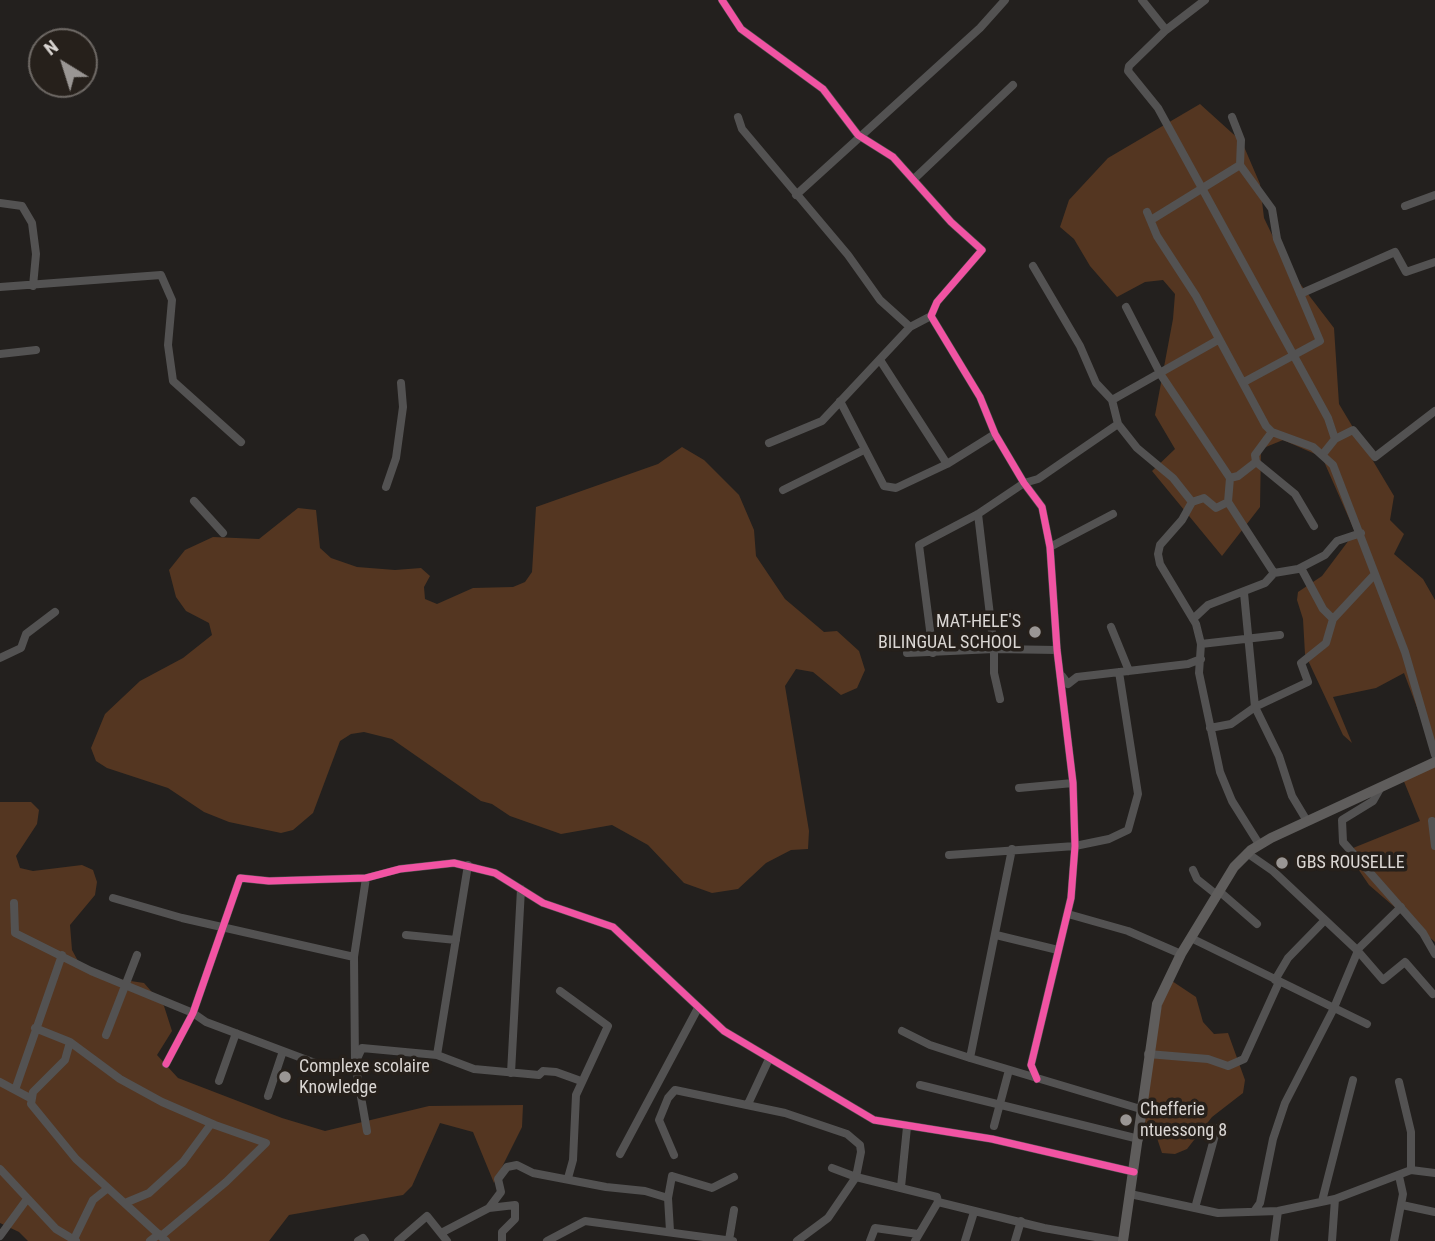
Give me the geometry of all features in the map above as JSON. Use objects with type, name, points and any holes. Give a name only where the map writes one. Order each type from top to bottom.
[{"type":"street","points":[[722,0],[741,29],[823,89],[858,135],[893,157],[951,222],[982,250],[937,302],[930,316],[910,327],[822,422],[769,443]]},
{"type":"street","points":[[796,195],[858,135],[980,28],[1005,0]]},
{"type":"street","points":[[1142,0],[1166,30]]},
{"type":"street","points":[[1205,0],[1166,30],[1129,66],[1128,71],[1158,108],[1294,353],[1328,418],[1335,439]]},
{"type":"street","points":[[914,179],[1013,85]]},
{"type":"street","points":[[738,117],[742,129],[848,255],[880,300],[910,327]]},
{"type":"street","points":[[1232,117],[1241,140],[1240,165],[1272,209],[1277,239],[1320,341],[1244,382]]},
{"type":"street","points":[[1240,165],[1202,189],[1149,216],[1157,236],[1196,296],[1236,374],[1244,382],[1257,411],[1272,432],[1323,454],[1333,465],[1405,652],[1435,755]]},
{"type":"street","points":[[1405,206],[1435,195]]},
{"type":"street","points":[[0,203],[22,206],[32,223],[36,254],[33,286]]},
{"type":"street","points":[[1300,294],[1395,251],[1406,272],[1435,262]]},
{"type":"street","points":[[1033,266],[1080,346],[1096,383],[1112,400],[1118,424],[1137,448],[1173,478],[1192,502]]},
{"type":"street","points":[[0,287],[161,275],[172,300],[168,345],[173,382],[241,442]]},
{"type":"street","points":[[1126,307],[1160,375],[1230,478],[1228,502],[1274,573]]},
{"type":"street","points":[[930,316],[980,397],[995,434],[1024,483],[1042,507],[1050,547],[1056,650],[1062,676],[1073,783],[1075,846],[1068,914],[1031,1065],[1037,1079]]},
{"type":"street","points":[[1112,400],[1218,340]]},
{"type":"street","points":[[0,354],[36,351]]},
{"type":"street","points":[[880,359],[947,464]]},
{"type":"street","points":[[386,488],[396,458],[403,407],[401,383]]},
{"type":"street","points":[[840,401],[884,486],[896,488],[947,464],[995,434]]},
{"type":"street","points":[[1323,454],[1335,439],[1353,430],[1375,457],[1435,411]]},
{"type":"street","points":[[933,653],[919,545],[978,514],[1024,483],[1038,479],[1118,424]]},
{"type":"street","points":[[1272,432],[1255,455],[1256,462],[1295,494],[1314,526]]},
{"type":"street","points":[[783,490],[864,450]]},
{"type":"street","points":[[1230,478],[1238,476],[1256,462]]},
{"type":"street","points":[[1228,502],[1216,508],[1204,498],[1192,502],[1182,520],[1160,545],[1158,554],[1164,572],[1193,619],[1201,645],[1199,673],[1210,728],[1228,792],[1259,844]]},
{"type":"street","points":[[194,501],[223,533]]},
{"type":"street","points":[[978,514],[994,649],[994,673],[1000,699]]},
{"type":"street","points":[[1050,547],[1112,514]]},
{"type":"street","points":[[1193,619],[1208,605],[1265,583],[1274,573],[1301,568],[1325,555],[1337,541],[1361,533]]},
{"type":"street","points":[[1301,568],[1323,609],[1333,620]]},
{"type":"street","points":[[1210,728],[1231,724],[1255,707],[1308,682],[1301,663],[1326,643],[1333,620],[1374,575]]},
{"type":"street","points":[[1244,593],[1255,707],[1279,756],[1292,796],[1307,821]]},
{"type":"street","points":[[0,658],[21,648],[26,634],[55,612]]},
{"type":"street","points":[[1111,627],[1129,671]]},
{"type":"street","points":[[1201,645],[1247,637],[1280,635]]},
{"type":"street","points":[[907,653],[994,649],[1056,650]]},
{"type":"street","points":[[1062,676],[1068,684],[1077,677],[1188,664],[1201,659]]},
{"type":"street","points":[[1188,664],[1199,673]]},
{"type":"street","points":[[949,855],[1075,846],[1110,839],[1128,830],[1138,794],[1119,672]]},
{"type":"street","points":[[1123,1241],[1144,1110],[1148,1054],[1157,1004],[1181,954],[1234,867],[1259,844],[1435,762]]},
{"type":"street","points":[[1019,788],[1073,783]]},
{"type":"street","points":[[1381,788],[1373,801],[1342,820],[1343,842],[1423,933],[1435,954]]},
{"type":"street","points":[[1432,821],[1435,846]]},
{"type":"street","points":[[970,1058],[1012,849]]},
{"type":"street","points":[[1247,853],[1273,871],[1357,951],[1383,980],[1405,962],[1433,993]]},
{"type":"street","points":[[166,1064],[193,1013],[240,878],[269,881],[366,878],[400,869],[454,863],[495,873],[554,908],[613,927],[694,1000],[698,1008],[724,1031],[769,1059],[837,1095],[874,1120],[992,1139],[1134,1172]]},
{"type":"street","points":[[437,1055],[468,865]]},
{"type":"street","points":[[1193,870],[1197,879],[1257,924]]},
{"type":"street","points":[[366,878],[354,957],[355,1063],[367,1131]]},
{"type":"street","points":[[510,1073],[521,889]]},
{"type":"street","points":[[113,898],[223,928],[354,957]]},
{"type":"street","points":[[14,903],[15,933],[90,971],[236,1033],[323,1066],[355,1063]]},
{"type":"street","points":[[1255,1210],[1260,1203],[1273,1139],[1285,1103],[1334,1010],[1357,951],[1401,908]]},
{"type":"street","points":[[1068,914],[1128,931],[1181,954]]},
{"type":"street","points":[[1148,1054],[1208,1059],[1228,1066],[1244,1059],[1288,958],[1325,920]]},
{"type":"street","points":[[406,935],[456,940]]},
{"type":"street","points":[[996,935],[1058,950]]},
{"type":"street","points":[[1191,938],[1367,1024]]},
{"type":"street","points":[[15,1090],[62,955]]},
{"type":"street","points":[[106,1035],[138,955]]},
{"type":"street","points":[[560,991],[608,1026],[581,1081],[573,1113],[573,1160],[568,1178]]},
{"type":"street","points":[[620,1154],[698,1008]]},
{"type":"street","points":[[35,1028],[70,1042],[120,1079],[211,1124],[266,1143],[226,1182],[162,1237],[150,1241]]},
{"type":"street","points":[[902,1031],[930,1045],[1144,1110]]},
{"type":"street","points":[[219,1081],[236,1033]]},
{"type":"street","points":[[30,1098],[65,1060],[70,1042]]},
{"type":"street","points":[[355,1063],[362,1048],[437,1055],[474,1069],[539,1076],[543,1071],[556,1072],[581,1081]]},
{"type":"street","points":[[268,1096],[283,1051]]},
{"type":"street","points":[[748,1104],[763,1079],[769,1059]]},
{"type":"street","points":[[993,1126],[1009,1070]]},
{"type":"street","points":[[659,1080],[676,1090],[748,1104],[847,1134],[860,1145],[856,1177],[828,1218],[797,1241]]},
{"type":"street","points":[[1322,1201],[1353,1080]]},
{"type":"street","points":[[0,1082],[30,1098],[36,1113],[59,1140],[162,1237]]},
{"type":"street","points":[[1399,1082],[1411,1132],[1411,1170]]},
{"type":"street","points":[[920,1085],[1139,1139]]},
{"type":"street","points":[[674,1155],[659,1120],[668,1098],[676,1090]]},
{"type":"street","points":[[125,1203],[149,1193],[183,1163],[211,1124]]},
{"type":"street","points":[[901,1186],[907,1127]]},
{"type":"street","points":[[1195,1208],[1217,1128]]},
{"type":"street","points":[[489,1208],[501,1192],[498,1179],[507,1167],[517,1165],[533,1173],[568,1178],[583,1184],[645,1191],[668,1198]]},
{"type":"street","points":[[832,1168],[856,1177],[937,1197],[938,1202],[917,1238],[875,1228],[870,1241]]},
{"type":"street","points":[[0,1170],[56,1228],[74,1241],[93,1200],[108,1188]]},
{"type":"street","points":[[1130,1194],[1218,1213],[1278,1211],[1335,1199],[1399,1177],[1411,1170],[1435,1173]]},
{"type":"street","points":[[670,1231],[668,1198],[672,1176],[712,1188],[734,1177]]},
{"type":"street","points":[[1394,1241],[1404,1194],[1399,1177]]},
{"type":"street","points":[[1,1237],[27,1199]]},
{"type":"street","points":[[1332,1241],[1335,1199]]},
{"type":"street","points":[[938,1202],[974,1212],[1118,1241]]},
{"type":"street","points":[[441,1233],[489,1208],[515,1205],[515,1219],[502,1232],[502,1241]]},
{"type":"street","points":[[1402,1205],[1435,1212]]},
{"type":"street","points":[[547,1241],[585,1221],[731,1241],[734,1210]]},
{"type":"street","points":[[1274,1241],[1278,1211]]},
{"type":"street","points":[[965,1241],[974,1212]]},
{"type":"street","points":[[398,1241],[427,1216],[447,1241]]},
{"type":"street","points":[[1015,1241],[1021,1222]]},
{"type":"street","points":[[358,1241],[363,1238],[365,1241]]},
{"type":"shaded area","points":[[1200,104],[1242,142],[1260,184],[1264,218],[1288,268],[1334,328],[1339,404],[1394,496],[1390,520],[1404,534],[1394,554],[1423,579],[1435,600],[1435,755],[1404,673],[1376,688],[1333,697],[1352,743],[1343,735],[1305,654],[1298,592],[1322,576],[1355,532],[1322,457],[1283,440],[1261,449],[1260,507],[1222,556],[1152,471],[1175,449],[1155,415],[1173,319],[1175,294],[1163,280],[1145,282],[1117,297],[1090,266],[1074,239],[1060,227],[1069,200],[1108,158]]},
{"type":"shaded area","points":[[682,447],[704,460],[739,495],[754,530],[756,556],[785,599],[824,632],[837,631],[859,651],[865,670],[857,688],[841,695],[813,672],[796,669],[785,686],[809,831],[808,849],[791,850],[766,863],[738,889],[712,893],[684,883],[648,845],[612,825],[561,834],[510,816],[492,804],[481,801],[392,739],[364,732],[351,734],[340,741],[313,813],[293,830],[281,833],[229,822],[204,812],[168,788],[107,768],[96,761],[91,748],[105,714],[140,681],[183,658],[212,635],[209,623],[186,611],[176,597],[169,570],[185,550],[213,537],[259,539],[298,508],[316,510],[320,548],[331,558],[357,567],[395,570],[421,568],[430,576],[424,587],[425,599],[437,604],[473,588],[513,587],[525,582],[532,572],[536,507],[658,464]]},
{"type":"shaded area","points":[[1435,762],[1435,942],[1369,885],[1354,863],[1353,848],[1420,821],[1403,779]]},
{"type":"shaded area","points":[[0,802],[31,802],[39,810],[37,824],[16,856],[20,868],[33,871],[82,865],[93,870],[97,882],[95,895],[70,925],[72,950],[78,961],[97,976],[144,983],[164,1006],[172,1031],[157,1055],[178,1078],[282,1118],[325,1131],[429,1106],[523,1105],[522,1127],[494,1183],[473,1132],[440,1123],[412,1186],[403,1195],[289,1215],[269,1241],[28,1241],[19,1232],[0,1223]]},
{"type":"shaded area","points":[[1169,979],[1196,997],[1203,1022],[1214,1034],[1228,1033],[1245,1080],[1243,1093],[1212,1117],[1187,1149],[1175,1154],[1162,1153],[1156,1135],[1139,1139],[1148,1054]]},
{"type":"cycle path","points":[[722,0],[741,29],[823,89],[858,135],[893,157],[951,222],[982,250],[937,302],[931,316],[980,397],[995,434],[1024,483],[1042,507],[1050,547],[1057,650],[1073,783],[1075,846],[1071,898],[1031,1065],[1037,1079]]},
{"type":"cycle path","points":[[166,1064],[193,1013],[240,878],[269,881],[366,878],[400,869],[454,863],[495,873],[543,903],[613,927],[724,1031],[874,1120],[992,1139],[1134,1172]]},
{"type":"place","name":"MAT-HELE'S BILINGUAL SCHOOL","points":[[1035,632]]},
{"type":"place","name":"GBS ROUSELLE","points":[[1282,863]]},
{"type":"place","name":"Complexe scolaire Knowledge","points":[[285,1077]]},
{"type":"place","name":"Chefferie ntuessong 8","points":[[1126,1120]]}]
